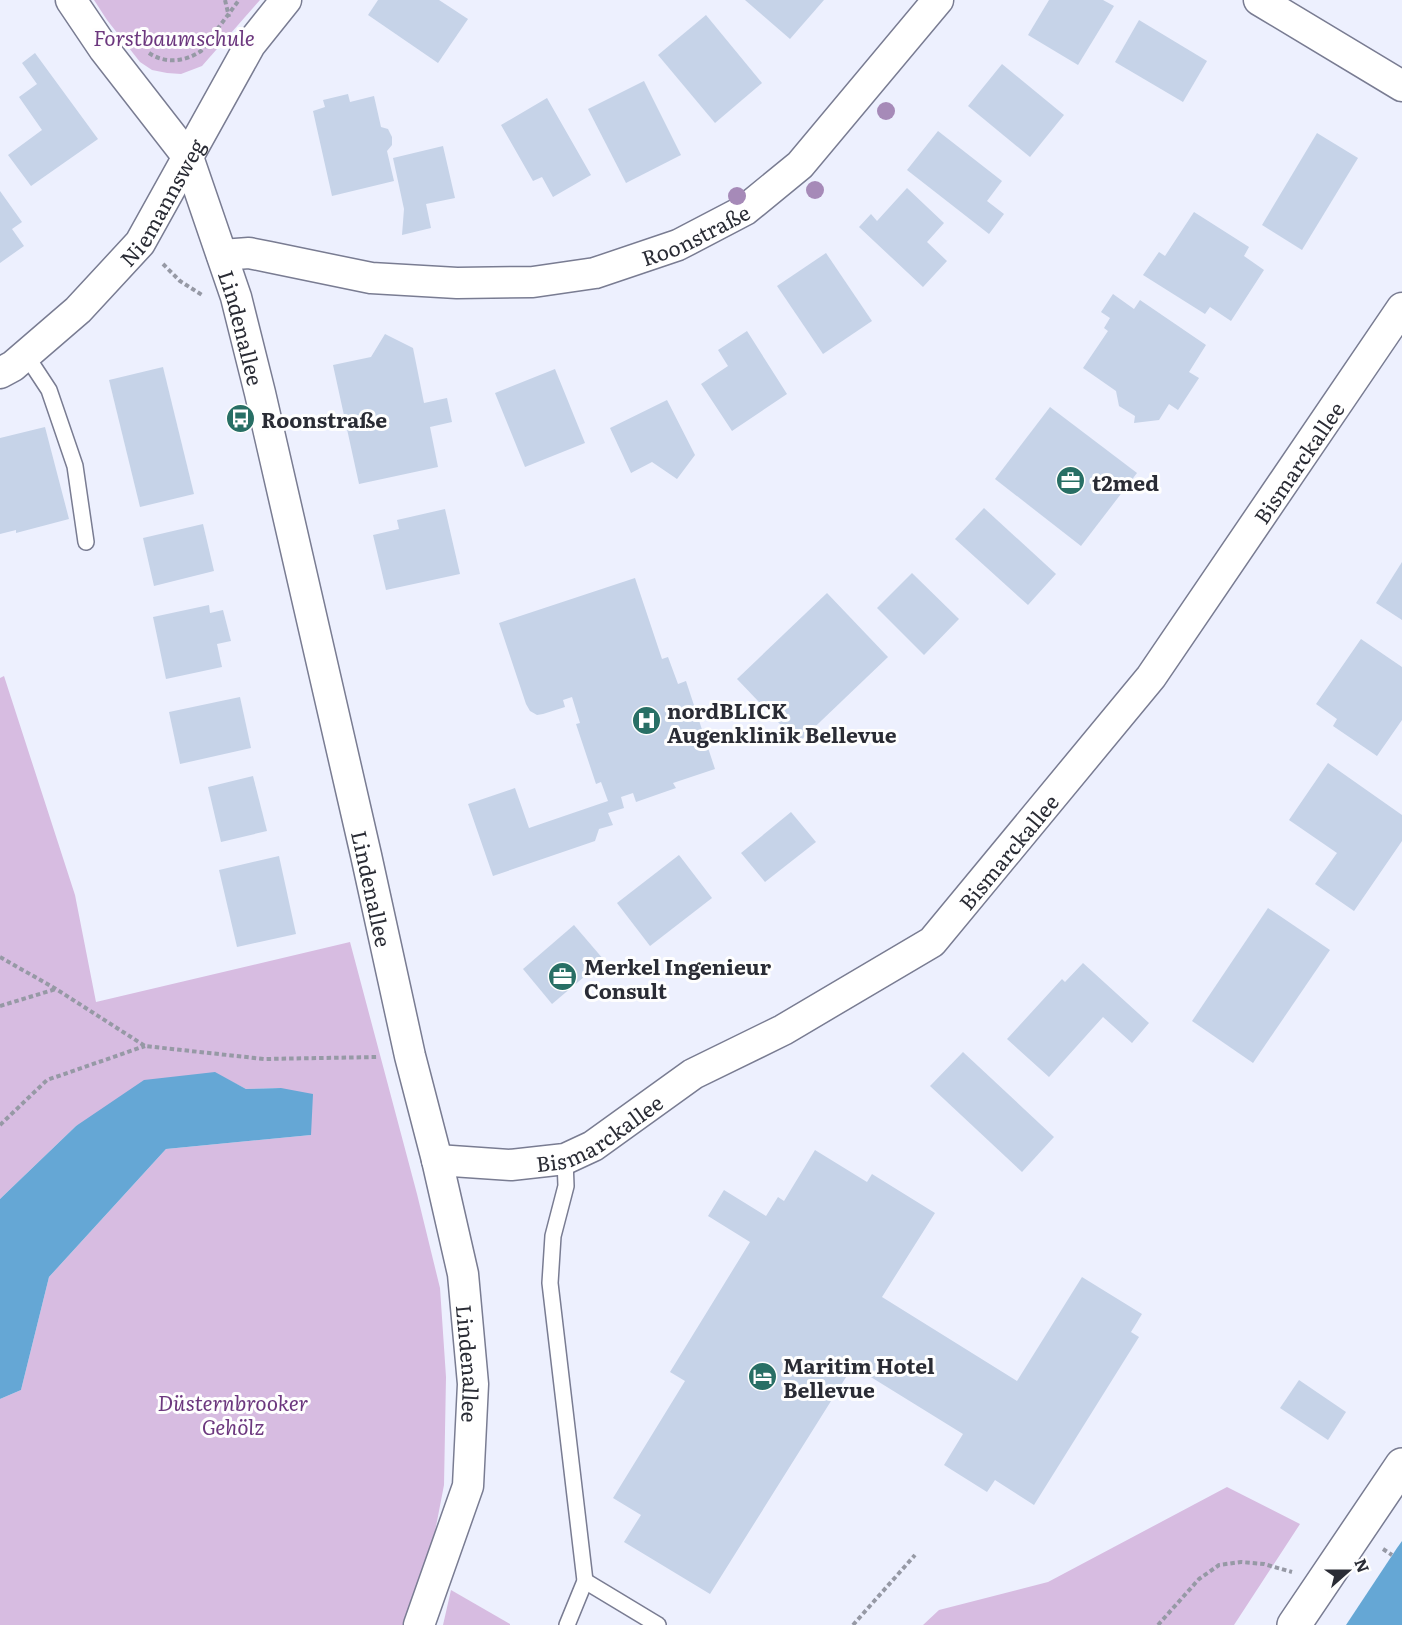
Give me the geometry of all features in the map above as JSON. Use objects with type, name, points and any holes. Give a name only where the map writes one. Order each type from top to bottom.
[{"type":"street","name":"Lindenallee","points":[[71,0],[105,49],[188,157],[236,297],[366,855],[410,1056],[463,1274],[473,1384],[468,1486],[419,1625]]},
{"type":"street","name":"Niemannsweg","points":[[0,373],[13,366],[78,310],[140,243],[250,45],[286,0]]},
{"type":"street","name":"Roonstraße","points":[[222,255],[269,256],[371,278],[457,284],[533,282],[595,273],[678,245],[745,210],[800,165],[938,0]]},
{"type":"street","points":[[1259,0],[1402,86]]},
{"type":"street","name":"Bismarckallee","points":[[437,1160],[511,1165],[565,1159],[593,1146],[693,1074],[783,1030],[932,942],[1151,677],[1402,308]]},
{"type":"street","points":[[1294,1625],[1402,1465]]},
{"type":"lane","points":[[26,355],[49,390],[75,466],[86,542]]},
{"type":"lane","points":[[565,1159],[566,1186],[552,1236],[550,1283],[585,1581],[567,1625]]},
{"type":"lane","points":[[585,1581],[657,1625]]},
{"type":"path","points":[[147,52],[154,57],[171,61],[195,55],[201,51],[239,0]]},
{"type":"path","points":[[0,957],[56,989],[145,1046]]},
{"type":"path","points":[[0,1006],[56,989]]},
{"type":"path","points":[[0,1125],[47,1080],[145,1046],[264,1059],[410,1056]]},
{"type":"path","points":[[853,1625],[915,1555]]},
{"type":"path","points":[[1158,1625],[1199,1579],[1219,1565],[1241,1562],[1264,1564],[1292,1572],[1298,1564]]},
{"type":"green space","name":"Forstbaumschule","points":[[94,0],[260,0],[202,66],[181,74],[152,70],[140,62]]},
{"type":"green space","name":"Düsternbrooker Gehölz","points":[[4,676],[75,895],[96,1002],[350,942],[440,1288],[446,1377],[444,1485],[427,1573],[408,1625],[0,1625],[0,1399],[21,1390],[49,1277],[166,1149],[311,1135],[281,1088],[246,1089],[215,1073],[76,1126],[0,1199],[0,678]]},
{"type":"green space","points":[[1227,1487],[1300,1524],[1234,1625],[923,1625],[939,1610],[1048,1582]]},
{"type":"green space","points":[[451,1590],[510,1624],[510,1625],[443,1625]]},
{"type":"water","points":[[215,1072],[246,1089],[281,1088],[313,1094],[311,1135],[166,1149],[49,1277],[21,1390],[0,1399],[0,1199],[76,1126],[144,1080]]},
{"type":"water","points":[[1402,1541],[1402,1625],[1346,1625],[1397,1548]]},
{"type":"building","points":[[378,0],[439,0],[468,19],[438,63],[368,15]]},
{"type":"building","points":[[745,0],[824,0],[790,39]]},
{"type":"building","points":[[1049,0],[1103,0],[1114,6],[1078,65],[1028,35]]},
{"type":"building","points":[[706,15],[762,83],[715,123],[658,55]]},
{"type":"building","points":[[1139,20],[1207,61],[1183,102],[1115,62]]},
{"type":"building","points":[[35,53],[98,139],[31,186],[8,155],[42,130],[19,97],[37,84],[22,63]]},
{"type":"building","points":[[1002,64],[1064,115],[1030,157],[968,106]]},
{"type":"building","points":[[644,81],[681,155],[626,183],[588,109]]},
{"type":"building","points":[[348,94],[350,102],[374,96],[381,127],[388,129],[392,137],[392,145],[387,151],[394,181],[332,196],[313,111],[325,107],[323,100]]},
{"type":"building","points":[[547,98],[591,175],[553,197],[542,177],[533,181],[501,125]]},
{"type":"building","points":[[938,131],[1002,181],[987,201],[1004,214],[989,234],[907,170]]},
{"type":"building","points":[[1317,133],[1358,158],[1302,250],[1262,225]]},
{"type":"building","points":[[443,146],[455,198],[426,204],[431,228],[402,235],[404,209],[393,158]]},
{"type":"building","points":[[907,188],[944,223],[927,242],[947,261],[923,287],[859,227],[871,214],[877,221]]},
{"type":"building","points":[[0,191],[22,222],[12,229],[24,246],[0,263]]},
{"type":"building","points":[[1194,212],[1249,247],[1244,256],[1264,270],[1231,321],[1210,307],[1205,314],[1143,275],[1159,252],[1165,256]]},
{"type":"building","points":[[826,253],[872,321],[823,354],[777,286]]},
{"type":"building","points":[[1113,294],[1134,309],[1140,300],[1206,345],[1189,372],[1199,378],[1178,410],[1169,404],[1159,420],[1134,423],[1135,416],[1119,406],[1116,391],[1083,368],[1108,331],[1104,328],[1110,318],[1101,312]]},
{"type":"building","points":[[747,331],[787,394],[732,431],[701,384],[728,366],[718,350]]},
{"type":"building","points":[[385,334],[413,348],[424,403],[447,398],[452,422],[430,427],[438,467],[359,484],[333,365],[371,357]]},
{"type":"building","points":[[163,367],[194,494],[140,507],[109,380]]},
{"type":"building","points":[[555,369],[585,443],[525,467],[495,393]]},
{"type":"building","points":[[667,400],[695,455],[677,479],[652,462],[631,473],[610,428]]},
{"type":"building","points":[[1050,407],[1137,473],[1081,546],[995,479]]},
{"type":"building","points":[[45,427],[69,519],[16,533],[16,530],[0,534],[0,438]]},
{"type":"building","points":[[984,508],[1056,574],[1028,605],[955,539]]},
{"type":"building","points":[[445,509],[460,574],[386,590],[373,535],[399,529],[397,520]]},
{"type":"building","points":[[203,524],[214,571],[154,586],[143,538]]},
{"type":"building","points":[[1402,562],[1402,620],[1376,603]]},
{"type":"building","points":[[912,573],[959,619],[924,655],[877,608]]},
{"type":"building","points":[[635,578],[662,659],[668,657],[678,684],[686,681],[715,769],[673,783],[676,788],[636,802],[633,793],[621,797],[624,808],[608,813],[613,825],[599,829],[595,841],[493,876],[468,804],[515,788],[529,828],[608,801],[601,782],[596,784],[576,724],[580,723],[572,697],[563,700],[565,707],[537,715],[530,711],[499,623]]},
{"type":"building","points":[[827,593],[888,657],[798,743],[737,679]]},
{"type":"building","points":[[209,605],[210,613],[223,610],[231,641],[217,644],[222,667],[166,679],[153,617]]},
{"type":"building","points":[[1361,639],[1402,667],[1402,720],[1377,756],[1333,726],[1337,719],[1316,704]]},
{"type":"building","points":[[240,697],[251,748],[180,764],[169,712]]},
{"type":"building","points":[[1328,763],[1402,815],[1402,841],[1354,911],[1315,884],[1337,853],[1289,820]]},
{"type":"building","points":[[253,776],[267,831],[221,842],[208,787]]},
{"type":"building","points":[[791,812],[816,842],[765,882],[741,853]]},
{"type":"building","points":[[679,855],[712,898],[650,946],[617,903]]},
{"type":"building","points":[[279,856],[296,934],[237,947],[219,870]]},
{"type":"building","points":[[1268,908],[1330,950],[1253,1063],[1192,1021]]},
{"type":"building","points":[[574,925],[604,960],[552,1004],[523,969]]},
{"type":"building","points":[[1083,963],[1149,1023],[1132,1043],[1103,1017],[1049,1077],[1007,1039],[1062,979],[1065,982]]},
{"type":"building","points":[[963,1052],[1054,1137],[1022,1172],[930,1086]]},
{"type":"building","name":"Maritim Hotel Bellevue","points":[[815,1150],[867,1182],[872,1174],[935,1213],[882,1297],[1017,1381],[1082,1277],[1142,1314],[1131,1332],[1139,1337],[1034,1505],[995,1480],[987,1492],[944,1465],[963,1434],[853,1366],[710,1594],[624,1542],[641,1515],[613,1498],[685,1381],[670,1372],[750,1242],[708,1216],[724,1190],[766,1216],[778,1197],[784,1201]]},
{"type":"building","points":[[1299,1380],[1346,1412],[1328,1440],[1280,1408]]},
{"type":"place","name":"Roonstraße","points":[[240,418]]},
{"type":"place","name":"t2med","points":[[1071,481]]},
{"type":"place","name":"nordBLICK Augenklinik Bellevue","points":[[646,721]]},
{"type":"place","name":"Merkel Ingenieur Consult","points":[[563,977]]},
{"type":"place","name":"Maritim Hotel Bellevue","points":[[762,1376]]}]
